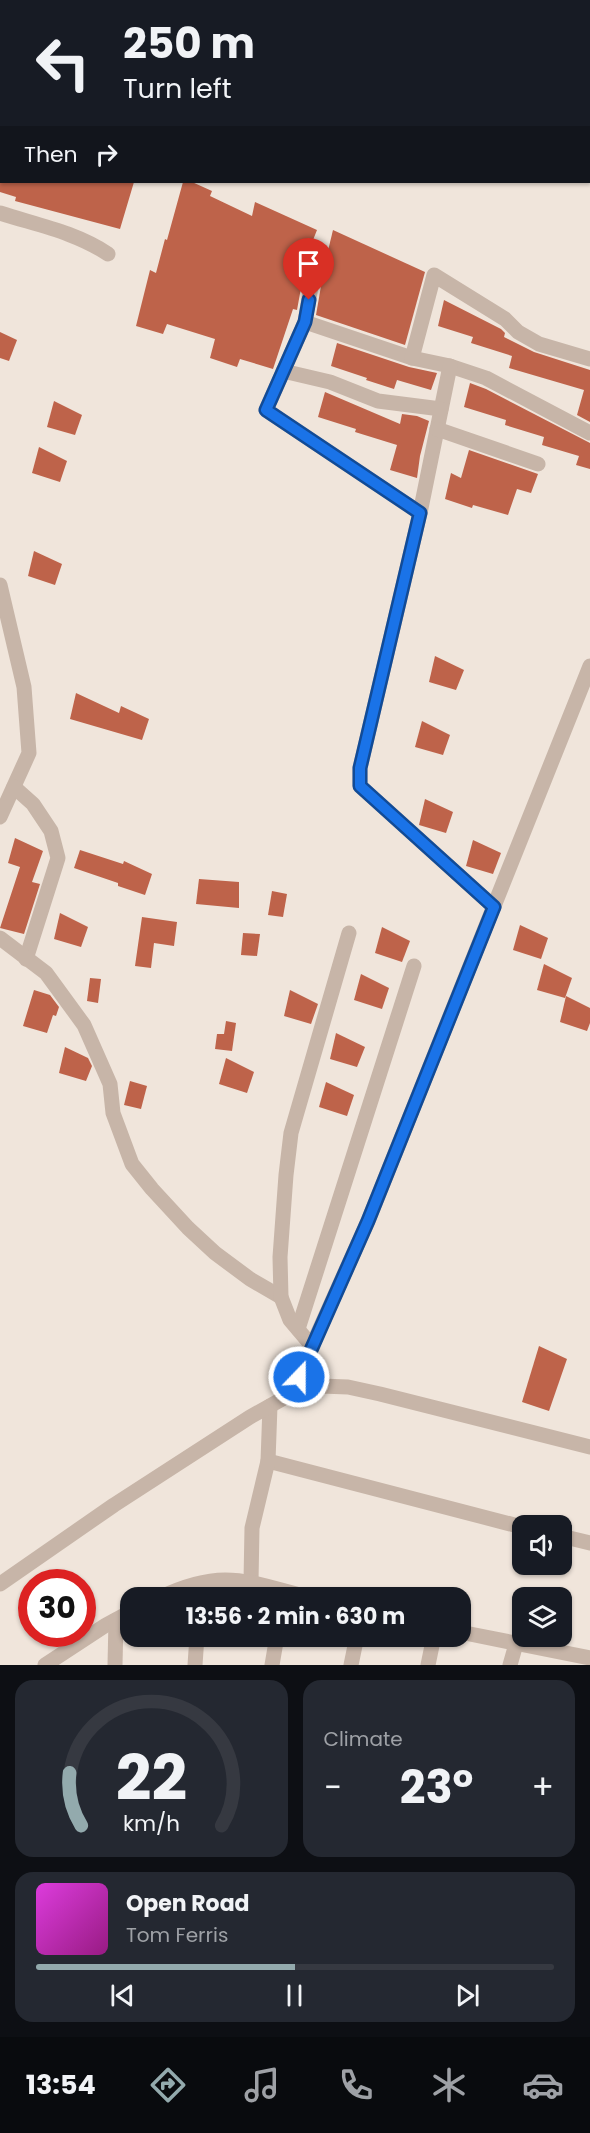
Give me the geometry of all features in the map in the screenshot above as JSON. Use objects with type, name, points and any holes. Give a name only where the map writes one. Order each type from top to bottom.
[{"type":"street","points":[[0,213],[54,228],[92,243],[108,254]]},
{"type":"street","points":[[316,257],[305,322],[266,410],[420,513]]},
{"type":"street","points":[[412,358],[434,274],[505,319],[518,332],[532,340],[590,359]]},
{"type":"street","points":[[305,322],[412,358],[450,366],[486,378],[590,433]]},
{"type":"street","points":[[450,366],[420,513],[360,768],[360,786],[494,907]]},
{"type":"street","points":[[283,371],[330,382],[378,401],[441,409]]},
{"type":"street","points":[[437,429],[538,465]]},
{"type":"street","points":[[0,585],[24,687],[29,753],[0,817]]},
{"type":"street","points":[[293,1393],[368,1221],[590,666]]},
{"type":"street","points":[[14,787],[33,804],[51,831],[58,858],[26,959]]},
{"type":"street","points":[[312,1346],[290,1320],[282,1297],[280,1257],[282,1218],[291,1134],[349,933]]},
{"type":"street","points":[[0,938],[46,973],[84,1025],[110,1084],[113,1113],[132,1164],[188,1228],[215,1253],[250,1279],[282,1297]]},
{"type":"street","points":[[298,1329],[414,966]]},
{"type":"street","points":[[0,1584],[114,1505],[270,1406],[293,1393],[321,1386],[348,1387],[590,1447]]},
{"type":"street","points":[[251,1581],[252,1528],[268,1461],[270,1406]]},
{"type":"street","points":[[268,1461],[512,1524]]},
{"type":"street","points":[[572,1539],[590,1543]]},
{"type":"street","points":[[180,1587],[219,1578],[251,1581],[266,1587]]},
{"type":"street","points":[[199,1582],[199,1587]]},
{"type":"street","points":[[45,1665],[120,1618]]},
{"type":"street","points":[[115,1665],[116,1620]]},
{"type":"street","points":[[471,1634],[512,1643]]},
{"type":"street","points":[[195,1665],[196,1647]]},
{"type":"street","points":[[272,1665],[275,1647]]},
{"type":"street","points":[[351,1665],[355,1647]]},
{"type":"street","points":[[428,1665],[432,1647]]},
{"type":"street","points":[[510,1665],[515,1647]]},
{"type":"street","points":[[534,1647],[588,1656]]},
{"type":"building","points":[[0,183],[134,183],[120,229],[15,201],[16,197],[0,192]]},
{"type":"building","points":[[183,183],[194,183],[212,191],[210,196],[252,216],[255,202],[317,230],[297,286],[301,288],[297,310],[293,309],[273,369],[240,359],[237,367],[210,358],[215,339],[167,324],[163,334],[136,326],[150,270],[156,273],[165,239],[167,240]]},
{"type":"building","points":[[333,230],[425,272],[405,345],[316,315]]},
{"type":"building","points":[[444,300],[501,329],[505,333],[504,337],[534,352],[590,370],[590,422],[577,415],[584,390],[509,368],[512,356],[471,343],[473,337],[438,326]]},
{"type":"building","points":[[0,332],[17,340],[9,361],[0,358]]},
{"type":"building","points":[[337,343],[409,367],[437,373],[431,390],[397,380],[394,389],[331,366]]},
{"type":"building","points":[[470,383],[590,443],[590,469],[576,465],[579,456],[542,445],[544,437],[505,425],[506,420],[464,407]]},
{"type":"building","points":[[325,392],[400,424],[402,414],[417,416],[429,421],[417,478],[390,470],[397,445],[318,417]]},
{"type":"building","points":[[54,401],[82,415],[75,435],[47,427]]},
{"type":"building","points":[[39,447],[67,461],[60,482],[32,473]]},
{"type":"building","points":[[469,450],[538,474],[531,493],[517,489],[508,515],[473,505],[472,508],[445,499],[451,473],[461,478]]},
{"type":"building","points":[[34,551],[62,564],[55,585],[28,576]]},
{"type":"building","points":[[435,656],[464,670],[456,690],[429,682]]},
{"type":"building","points":[[76,693],[119,713],[121,706],[149,719],[142,740],[70,719]]},
{"type":"building","points":[[422,721],[450,735],[443,755],[415,747]]},
{"type":"building","points":[[425,799],[453,812],[446,833],[419,825]]},
{"type":"building","points":[[15,838],[43,851],[32,882],[40,884],[24,934],[0,928],[20,867],[8,863]]},
{"type":"building","points":[[473,840],[501,853],[493,874],[466,866]]},
{"type":"building","points":[[80,850],[123,864],[124,861],[152,874],[145,895],[74,868]]},
{"type":"building","points":[[199,879],[239,882],[239,908],[196,904]]},
{"type":"building","points":[[272,891],[287,894],[283,917],[268,915]]},
{"type":"building","points":[[60,913],[88,927],[81,947],[54,939]]},
{"type":"building","points":[[142,917],[177,922],[174,946],[154,943],[151,968],[135,966]]},
{"type":"building","points":[[520,925],[548,938],[541,959],[513,950]]},
{"type":"building","points":[[382,927],[410,941],[402,962],[375,953]]},
{"type":"building","points":[[243,933],[260,934],[257,956],[241,955]]},
{"type":"building","points":[[544,964],[572,978],[565,998],[537,990]]},
{"type":"building","points":[[361,974],[389,988],[382,1009],[354,1000]]},
{"type":"building","points":[[90,978],[101,979],[98,1003],[87,1001]]},
{"type":"building","points":[[34,990],[50,995],[59,1007],[56,1016],[53,1015],[47,1033],[23,1026]]},
{"type":"building","points":[[290,990],[318,1004],[311,1024],[284,1016]]},
{"type":"building","points":[[566,996],[590,1008],[590,1023],[587,1031],[560,1022]]},
{"type":"building","points":[[226,1021],[236,1023],[232,1051],[215,1049],[217,1034],[224,1034]]},
{"type":"building","points":[[336,1033],[365,1047],[357,1067],[330,1059]]},
{"type":"building","points":[[65,1047],[88,1058],[92,1066],[86,1081],[59,1073]]},
{"type":"building","points":[[226,1058],[254,1072],[247,1093],[219,1084]]},
{"type":"building","points":[[130,1081],[147,1086],[141,1109],[124,1105]]},
{"type":"building","points":[[326,1082],[354,1095],[347,1116],[319,1107]]},
{"type":"building","points":[[539,1346],[567,1359],[549,1411],[522,1402]]},
{"type":"route","points":[[299,1377],[368,1221],[494,907],[360,786],[360,768],[420,513],[266,410],[305,322],[309,300]]}]
